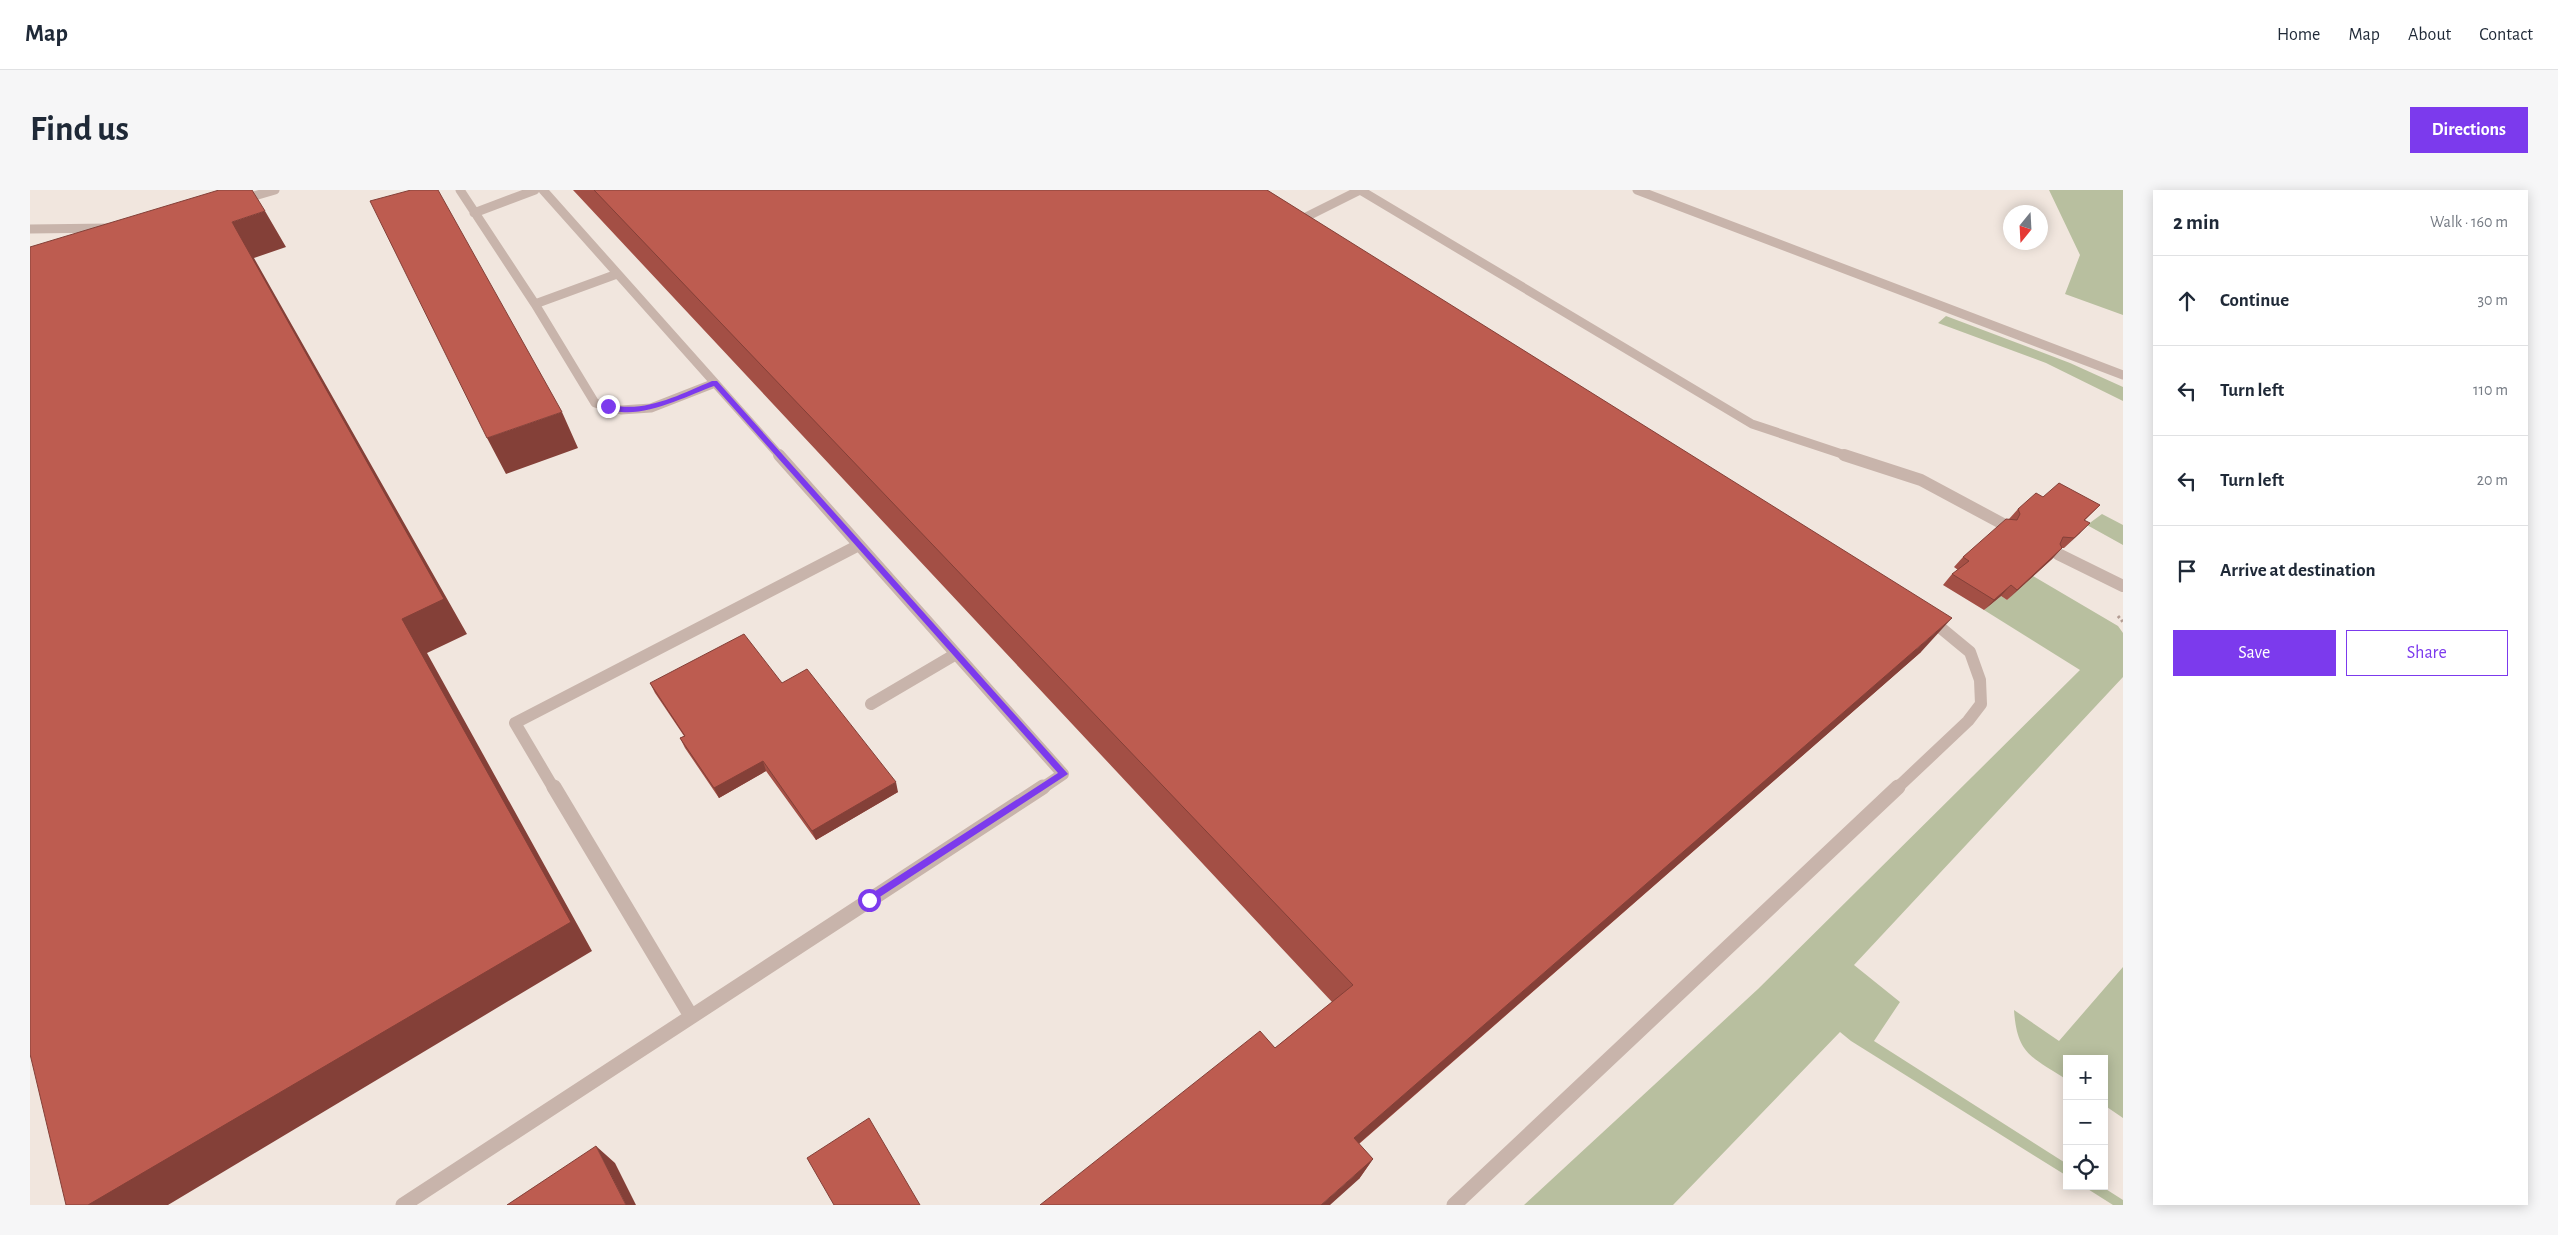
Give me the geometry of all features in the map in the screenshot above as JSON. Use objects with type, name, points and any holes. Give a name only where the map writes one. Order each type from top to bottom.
[{"type":"lane","points":[[228,203],[275,190]]},
{"type":"lane","points":[[460,190],[535,304],[595,403],[621,410],[651,408],[715,383]]},
{"type":"lane","points":[[474,213],[535,190]]},
{"type":"lane","points":[[403,1205],[1063,774],[543,190]]},
{"type":"lane","points":[[1300,221],[1360,190],[1752,424],[1921,480],[2003,524]]},
{"type":"lane","points":[[1637,190],[2123,375]]},
{"type":"lane","points":[[30,229],[118,228]]},
{"type":"lane","points":[[535,304],[617,274]]},
{"type":"lane","points":[[691,1016],[515,723],[860,545]]},
{"type":"lane","points":[[2058,554],[2123,586]]},
{"type":"lane","points":[[1454,1205],[1968,721],[1981,704],[1980,680],[1970,652],[1933,621],[1916,610]]},
{"type":"lane","points":[[871,704],[956,654]]},
{"type":"green space","points":[[2049,190],[2123,190],[2123,315],[2065,294],[2080,255]]},
{"type":"green space","points":[[1946,316],[2070,363],[2123,387],[2123,401],[2046,363],[1938,323]]},
{"type":"green space","points":[[2102,514],[2123,525],[2123,545],[2087,525]]},
{"type":"green space","points":[[2033,576],[2118,626],[2123,633],[2123,677],[1854,965],[1900,1002],[1874,1041],[2063,1161],[2063,1174],[1851,1041],[1840,1032],[1673,1205],[1524,1205],[1758,989],[2080,670],[1984,610],[2001,596],[2007,600]]},
{"type":"green space","points":[[2123,967],[2123,1118],[2108,1108],[2108,1055],[2063,1055],[2063,1077],[2028,1053],[2019,1037],[2014,1010],[2059,1041]]},
{"type":"green space","points":[[2089,1190],[2107,1190],[2123,1200],[2123,1205],[2113,1205]]},
{"type":"building","points":[[219,190],[252,190],[265,211],[232,222],[444,599],[402,619],[571,922],[88,1205],[66,1205],[30,1054],[30,247]]},
{"type":"building","points":[[411,190],[438,190],[562,412],[487,438],[370,201]]},
{"type":"building","points":[[594,190],[1267,190],[1952,618],[1354,1138],[1373,1159],[1321,1205],[1040,1205],[1260,1031],[1275,1048],[1353,985]]},
{"type":"building","points":[[2059,483],[2100,505],[2084,520],[2090,523],[2074,538],[2063,537],[2060,544],[2062,548],[2017,590],[2011,585],[1994,600],[1952,574],[1969,561],[1963,557],[2006,519],[2017,520],[2020,514],[2018,509],[2036,493],[2043,497]]},
{"type":"building","points":[[744,634],[782,683],[807,669],[896,782],[812,831],[763,761],[714,788],[680,738],[685,736],[650,683]]},
{"type":"building","points":[[869,1118],[920,1205],[834,1205],[807,1158]]},
{"type":"building","points":[[596,1146],[626,1205],[507,1205]]},
{"type":"route","points":[[608,406],[621,410],[651,408],[715,383],[1063,774],[869,900]]}]
